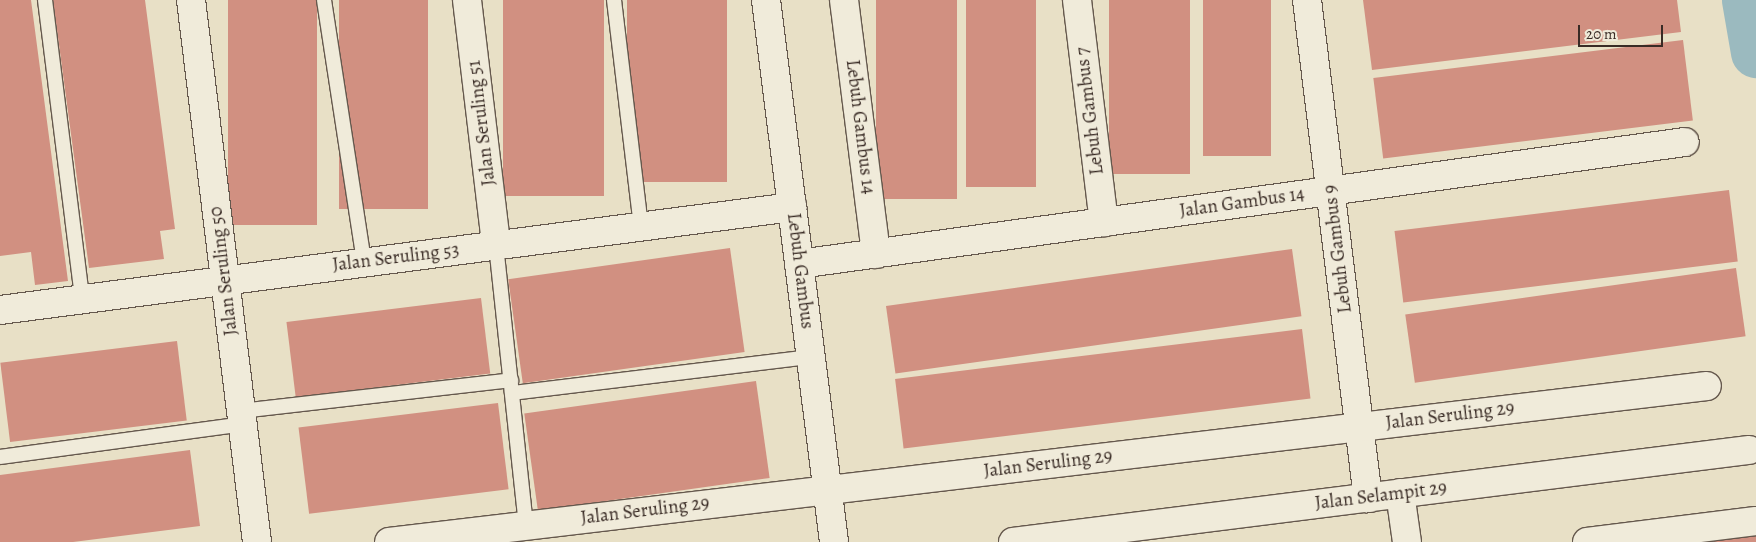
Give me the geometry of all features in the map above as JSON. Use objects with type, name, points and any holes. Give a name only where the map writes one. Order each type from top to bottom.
[{"type":"street","name":"Jalan Seruling 50","points":[[191,0],[257,542]]},
{"type":"street","name":"Jalan Seruling 51","points":[[467,0],[496,245]]},
{"type":"street","name":"Lebuh Gambus","points":[[766,0],[834,542]]},
{"type":"street","name":"Lebuh Gambus 14","points":[[844,0],[876,254]]},
{"type":"street","name":"Lebuh Gambus 7","points":[[1077,0],[1104,222]]},
{"type":"street","name":"Lebuh Gambus 9","points":[[1308,0],[1368,498]]},
{"type":"street","name":"Jalan Gambus 14","points":[[799,264],[1685,142]]},
{"type":"street","name":"Jalan Seruling 53","points":[[0,310],[792,207]]},
{"type":"street","name":"Jalan Seruling 29","points":[[389,542],[1706,386]]},
{"type":"street","name":"Jalan Selampit 29","points":[[1013,542],[1158,533],[1400,493],[1749,450]]},
{"type":"street","points":[[1400,493],[1407,542]]},
{"type":"street","points":[[1587,542],[1756,521]]},
{"type":"lane","points":[[45,0],[82,299]]},
{"type":"lane","points":[[324,0],[364,262]]},
{"type":"lane","points":[[614,0],[642,226]]},
{"type":"lane","points":[[496,245],[526,525]]},
{"type":"lane","points":[[0,457],[242,417],[511,387],[810,357]]},
{"type":"building","points":[[0,0],[31,0],[68,281],[35,285],[31,252],[0,256]]},
{"type":"building","points":[[53,0],[145,0],[175,229],[160,231],[164,259],[89,268]]},
{"type":"building","points":[[228,0],[317,0],[317,225],[228,225]]},
{"type":"building","points":[[339,0],[428,0],[428,209],[339,209]]},
{"type":"building","points":[[503,0],[604,0],[604,196],[503,196]]},
{"type":"building","points":[[627,0],[727,0],[727,182],[627,182]]},
{"type":"building","points":[[876,0],[957,0],[957,199],[876,199]]},
{"type":"building","points":[[966,0],[1036,0],[1036,187],[966,187]]},
{"type":"building","points":[[1109,0],[1190,0],[1190,174],[1109,174]]},
{"type":"building","points":[[1203,0],[1271,0],[1271,156],[1203,156]]},
{"type":"building","points":[[1363,0],[1677,0],[1681,32],[1372,70]]},
{"type":"building","points":[[1683,40],[1693,120],[1383,158],[1373,78]]},
{"type":"building","points":[[1729,190],[1738,261],[1403,303],[1395,231]]},
{"type":"building","points":[[730,248],[745,352],[523,383],[508,279]]},
{"type":"building","points":[[1292,249],[1301,316],[895,373],[886,306]]},
{"type":"building","points":[[1736,268],[1746,336],[1415,383],[1405,314]]},
{"type":"building","points":[[481,298],[490,373],[296,397],[286,322]]},
{"type":"building","points":[[1302,329],[1311,398],[904,448],[895,379]]},
{"type":"building","points":[[177,341],[187,420],[10,442],[0,363]]},
{"type":"building","points":[[756,381],[770,478],[538,511],[524,414]]},
{"type":"building","points":[[498,403],[509,489],[309,514],[298,427]]},
{"type":"building","points":[[190,450],[200,526],[73,542],[0,542],[0,475]]},
{"type":"building","points":[[1756,535],[1756,542],[1714,542],[1714,541]]},
{"type":"waterway","points":[[1747,0],[1756,52]]}]
